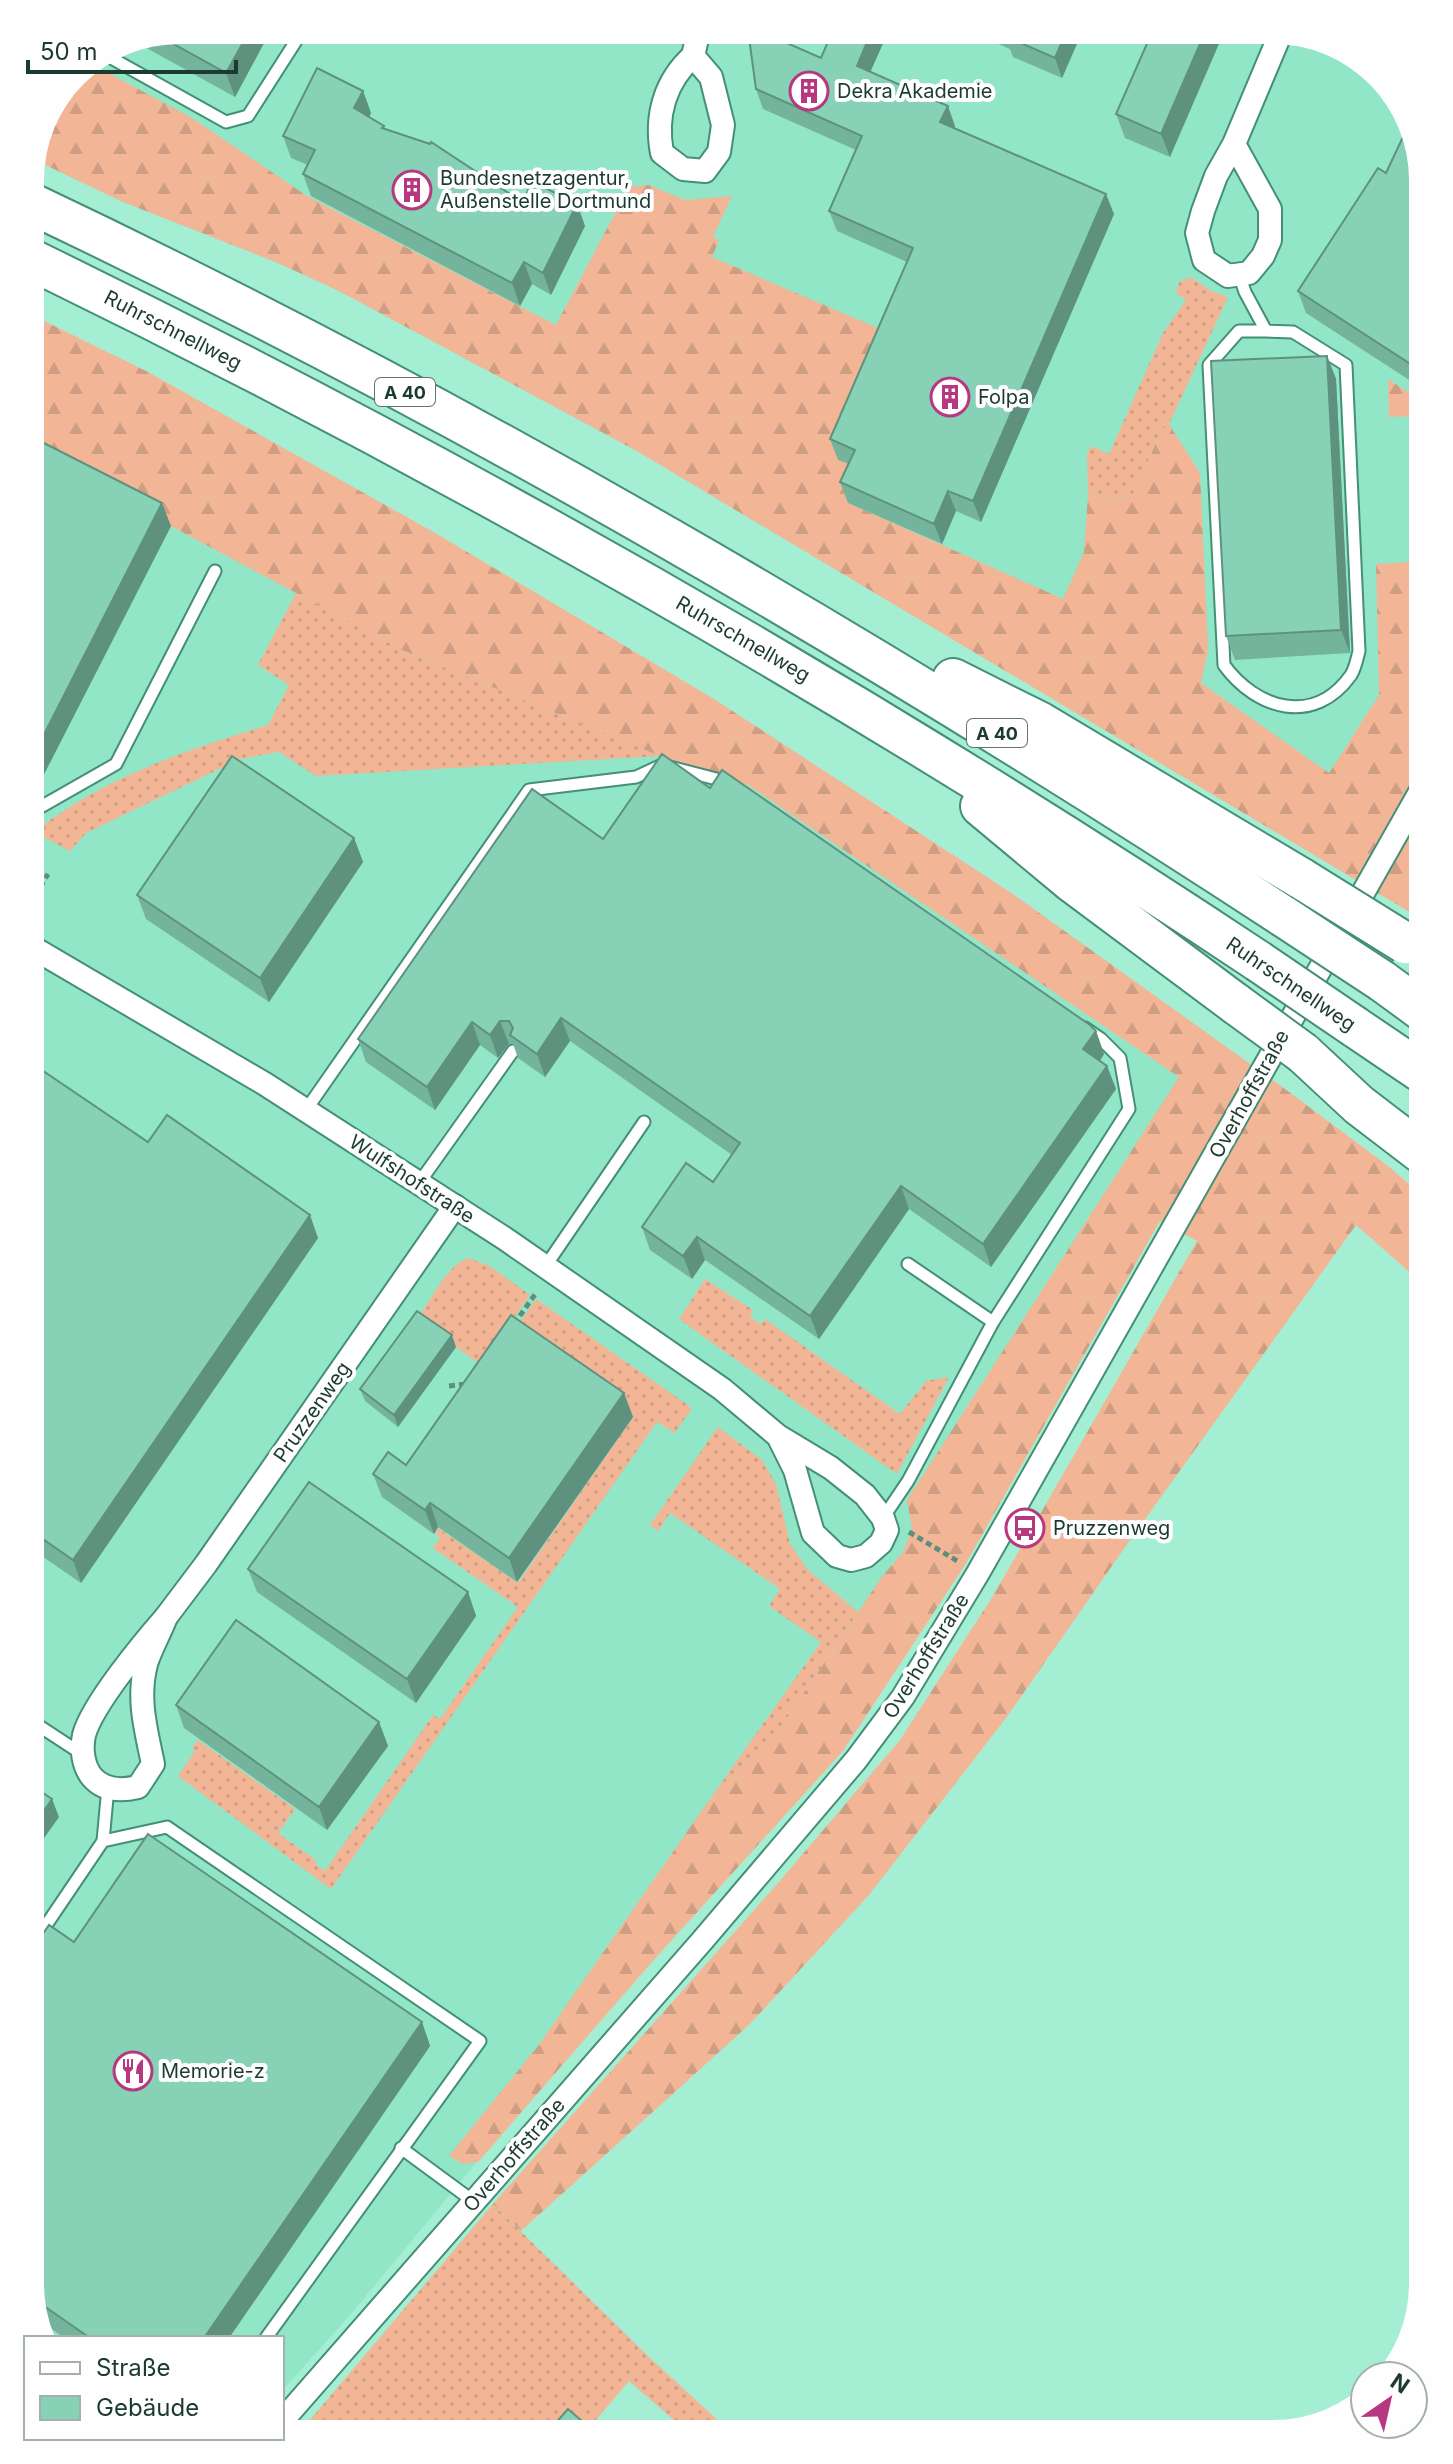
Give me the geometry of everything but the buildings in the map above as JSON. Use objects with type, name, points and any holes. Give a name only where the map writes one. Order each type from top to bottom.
[{"type":"highway","name":"A 40","points":[[44,210],[388,383],[706,558],[924,687],[1283,916],[1409,1001]]},
{"type":"highway","name":"Ruhrschnellweg","points":[[44,266],[268,378],[595,553],[1008,799],[1258,961],[1409,1064]]},
{"type":"highway","points":[[706,558],[1039,722],[1302,879],[1409,947]]},
{"type":"highway","points":[[846,700],[900,739],[1071,881],[1321,1065],[1409,1121]]},
{"type":"highway","points":[[1321,1065],[1409,1142]]},
{"type":"street","points":[[693,56],[711,77],[723,125],[719,152],[705,171],[683,169],[662,153],[658,131],[666,91],[682,65],[693,56],[696,44]]},
{"type":"street","points":[[1234,144],[1270,209],[1270,240],[1263,256],[1249,273],[1228,276],[1204,260],[1197,233],[1216,176],[1234,144],[1276,44]]},
{"type":"street","name":"Overhoffstraße","points":[[284,2419],[805,1823],[903,1697],[986,1560],[1409,812]]},
{"type":"street","name":"Wulfshofstraße","points":[[44,954],[306,1110],[455,1206],[722,1389],[778,1436],[856,1488],[883,1518],[887,1530],[881,1543],[866,1556],[851,1560],[837,1556],[813,1533],[795,1470],[778,1436]]},
{"type":"street","name":"Pruzzenweg","points":[[83,1755],[84,1734],[100,1705],[141,1646],[206,1564],[455,1206]]},
{"type":"street","name":"Pruzzenweg","points":[[108,1787],[122,1790],[138,1787],[153,1764],[143,1723],[141,1695],[147,1661],[166,1617]]},
{"type":"street","points":[[83,1755],[88,1772],[97,1783],[108,1787]]},
{"type":"lane","points":[[116,61],[226,122],[248,116],[294,44]]},
{"type":"lane","points":[[1239,274],[1266,331]]},
{"type":"lane","points":[[1239,331],[1266,331],[1293,332],[1346,365],[1359,651],[1352,674],[1330,696],[1299,708],[1268,703],[1238,684],[1224,665],[1209,365],[1239,331]]},
{"type":"lane","points":[[44,805],[116,764],[215,571]]},
{"type":"lane","points":[[306,1110],[529,790],[636,777],[662,765],[730,782],[743,791]]},
{"type":"lane","points":[[883,1518],[908,1481],[993,1322],[1129,1109],[1120,1058],[1101,1039],[1075,1021]]},
{"type":"lane","points":[[419,1183],[513,1051]]},
{"type":"lane","points":[[545,1267],[644,1122]]},
{"type":"lane","points":[[908,1264],[993,1322]]},
{"type":"lane","points":[[44,1729],[83,1755]]},
{"type":"lane","points":[[44,1928],[103,1841],[108,1787]]},
{"type":"lane","points":[[103,1841],[167,1827],[480,2041],[267,2336]]},
{"type":"lane","points":[[401,2148],[473,2201]]},
{"type":"path","points":[[44,881],[48,874]]},
{"type":"path","points":[[507,1334],[536,1293]]},
{"type":"path","points":[[449,1386],[473,1383]]},
{"type":"path","points":[[904,1530],[966,1566]]},
{"type":"shaded area","points":[[180,44],[1281,44],[1333,58],[1363,78],[1386,105],[1402,137],[1409,180],[1409,867],[857,577],[635,450],[339,291],[278,263],[123,202],[45,165],[49,145],[54,128],[67,105],[84,84],[128,54],[154,47]]},
{"type":"shaded area","points":[[44,443],[219,536],[748,775],[1193,1077],[726,1861],[351,2314],[284,2389],[284,2336],[55,2336],[45,2301]]},
{"type":"green space","points":[[102,69],[192,118],[307,196],[556,325],[629,187],[649,185],[685,200],[732,196],[713,237],[719,240],[712,257],[892,334],[862,470],[848,503],[1063,599],[1084,552],[1088,495],[1131,498],[1163,428],[1169,424],[1200,473],[1208,649],[1201,683],[1329,773],[1379,695],[1376,564],[1409,562],[1409,912],[635,450],[339,291],[278,263],[123,202],[45,165],[54,128],[67,105],[84,84]]},
{"type":"green space","points":[[1191,277],[1211,291],[1228,297],[1169,424],[1163,428],[1131,498],[1088,495],[1087,454],[1091,446],[1109,454],[1163,333],[1186,300],[1176,293],[1179,282]]},
{"type":"green space","points":[[44,321],[146,371],[437,534],[714,699],[1013,894],[1281,1086],[1409,1184],[1409,1272],[1356,1225],[1006,1718],[869,1895],[749,2025],[521,2231],[493,2204],[778,1883],[900,1740],[993,1596],[1197,1241],[1160,1221],[965,1565],[843,1751],[652,1962],[478,2162],[463,2164],[449,2156],[538,2046],[705,1806],[775,1736],[881,1578],[903,1552],[912,1529],[907,1500],[1179,1077],[748,785],[660,756],[402,650],[171,526],[44,462]]},
{"type":"green space","points":[[1388,379],[1409,393],[1409,416],[1389,417]]},
{"type":"green space","points":[[296,593],[402,650],[660,756],[316,776],[279,752],[240,759],[86,833],[70,851],[44,837],[44,825],[116,781],[176,756],[268,725],[289,685],[258,665]]},
{"type":"green space","points":[[469,1258],[491,1267],[530,1295],[481,1365],[417,1319],[446,1276]]},
{"type":"green space","points":[[705,1279],[753,1310],[750,1317],[761,1324],[765,1319],[900,1414],[926,1381],[947,1377],[897,1474],[679,1319]]},
{"type":"green space","points":[[536,1299],[692,1408],[675,1433],[657,1422],[331,1889],[178,1776],[195,1751],[192,1747],[198,1740],[295,1809],[278,1833],[317,1861],[315,1864],[325,1871],[433,1715],[440,1719],[518,1607],[433,1548],[440,1537],[435,1533],[438,1528],[518,1583],[633,1417],[512,1333]]},
{"type":"green space","points":[[718,1427],[762,1460],[776,1484],[790,1544],[808,1570],[858,1612],[775,1736],[705,1806],[821,1642],[769,1606],[780,1589],[670,1513],[658,1531],[650,1525]]},
{"type":"green space","points":[[493,2204],[718,2420],[674,2420],[629,2381],[596,2420],[310,2420]]},
{"type":"place","name":"Dekra Akademie","points":[[809,91]]},
{"type":"place","name":"Bundesnetzagentur, Außenstelle Dortmund","points":[[412,190]]},
{"type":"place","name":"Folpa","points":[[950,397]]},
{"type":"place","name":"Pruzzenweg","points":[[1025,1528]]},
{"type":"place","name":"Memorie-z","points":[[133,2071]]}]
